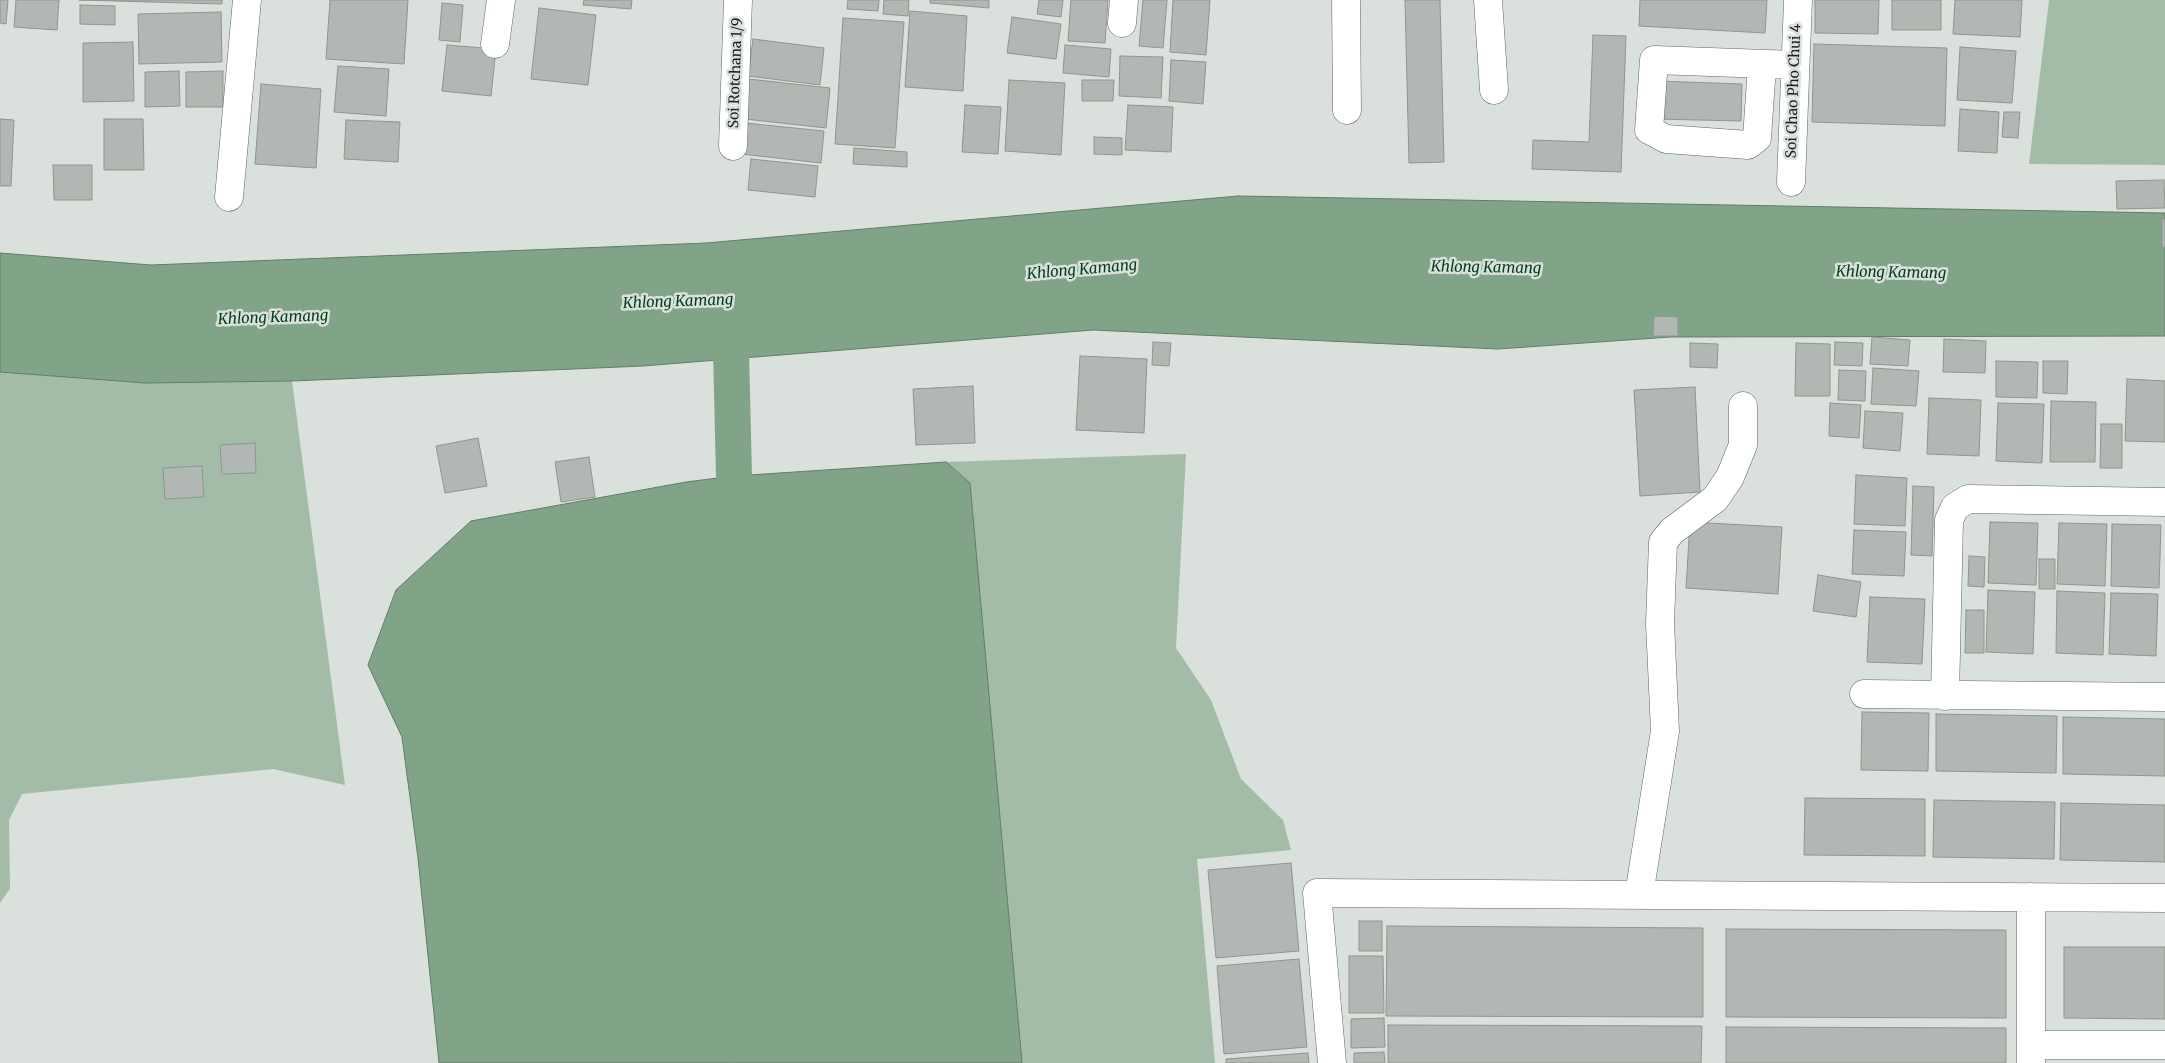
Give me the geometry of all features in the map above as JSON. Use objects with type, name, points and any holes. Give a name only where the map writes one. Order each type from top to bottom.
[{"type":"street","points":[[229,197],[246,0]]},
{"type":"street","points":[[495,44],[501,0]]},
{"type":"street","name":"Soi Rotchana 1/9","points":[[734,146],[738,0]]},
{"type":"street","points":[[1346,0],[1347,110]]},
{"type":"street","points":[[1488,0],[1494,90]]},
{"type":"street","name":"Soi Chao Pho Chui 4","points":[[1790,182],[1798,0]]},
{"type":"street","points":[[1762,65],[1756,138],[1748,145],[1666,139],[1649,130],[1654,60],[1795,65]]},
{"type":"street","points":[[1639,895],[1665,731],[1660,623],[1662,542],[1672,531],[1714,499],[1730,477],[1743,445],[1743,406]]},
{"type":"street","points":[[1945,696],[1949,520],[1955,507],[1968,499],[2165,502]]},
{"type":"street","points":[[1864,694],[2165,697]]},
{"type":"street","points":[[1332,1063],[1317,893],[2165,898]]},
{"type":"street","points":[[2031,897],[2031,1054],[2165,1044]]},
{"type":"shaded area","points":[[2049,0],[2165,0],[2165,165],[2029,164]]},
{"type":"shaded area","points":[[0,372],[145,383],[292,381],[345,785],[273,769],[22,794],[9,820],[10,889],[0,903]]},
{"type":"shaded area","points":[[1186,454],[1176,648],[1211,700],[1241,779],[1283,820],[1291,850],[1197,859],[1215,1063],[1022,1063],[970,483],[946,462]]},
{"type":"water","name":"Khlong Kamang","points":[[1238,196],[2165,213],[2165,336],[1670,337],[1498,349],[1093,330],[643,366],[292,381],[145,383],[0,372],[0,253],[151,265],[706,243]]},
{"type":"water","points":[[946,462],[970,483],[1022,1063],[439,1063],[418,858],[402,737],[368,665],[396,590],[471,521],[686,482],[734,476]]},
{"type":"building","points":[[0,0],[8,0],[6,24],[0,23]]},
{"type":"building","points":[[16,0],[59,0],[57,30],[14,27]]},
{"type":"building","points":[[79,0],[222,0],[222,4]]},
{"type":"building","points":[[330,0],[408,0],[404,64],[326,59]]},
{"type":"building","points":[[584,0],[632,0],[631,9],[583,5]]},
{"type":"building","points":[[848,0],[879,0],[878,11],[847,9]]},
{"type":"building","points":[[884,0],[909,0],[908,16],[883,14]]},
{"type":"building","points":[[930,0],[989,0],[989,8],[930,3]]},
{"type":"building","points":[[1039,0],[1063,0],[1061,17],[1037,14]]},
{"type":"building","points":[[1071,0],[1108,0],[1105,43],[1068,41]]},
{"type":"building","points":[[1143,0],[1167,0],[1163,48],[1139,46]]},
{"type":"building","points":[[1173,0],[1210,0],[1206,55],[1170,52]]},
{"type":"building","points":[[1405,0],[1440,0],[1444,162],[1409,163]]},
{"type":"building","points":[[1640,0],[1767,0],[1765,33],[1639,26]]},
{"type":"building","points":[[1815,0],[1879,0],[1878,34],[1815,33]]},
{"type":"building","points":[[1892,0],[1941,0],[1941,30],[1892,30]]},
{"type":"building","points":[[1955,0],[2022,0],[2020,37],[1953,34]]},
{"type":"building","points":[[442,3],[463,5],[460,42],[439,40]]},
{"type":"building","points":[[80,5],[115,6],[115,25],[80,24]]},
{"type":"building","points":[[539,8],[596,15],[588,85],[531,79]]},
{"type":"building","points":[[910,11],[967,16],[963,91],[905,87]]},
{"type":"building","points":[[221,12],[222,62],[139,64],[138,14]]},
{"type":"building","points":[[1012,17],[1061,24],[1056,59],[1007,53]]},
{"type":"building","points":[[843,18],[904,22],[895,148],[835,144]]},
{"type":"building","points":[[1593,35],[1626,36],[1621,172],[1532,169],[1533,140],[1589,142]]},
{"type":"building","points":[[753,39],[824,48],[820,85],[748,76]]},
{"type":"building","points":[[133,42],[134,101],[83,102],[83,43]]},
{"type":"building","points":[[1814,44],[1947,48],[1945,126],[1812,122]]},
{"type":"building","points":[[447,45],[496,49],[491,96],[442,91]]},
{"type":"building","points":[[1065,45],[1111,49],[1109,77],[1063,73]]},
{"type":"building","points":[[1960,47],[2016,51],[2012,103],[1957,100]]},
{"type":"building","points":[[1120,56],[1163,57],[1161,98],[1119,96]]},
{"type":"building","points":[[1171,60],[1206,62],[1203,104],[1169,101]]},
{"type":"building","points":[[338,66],[389,69],[386,116],[334,112]]},
{"type":"building","points":[[179,71],[180,106],[145,107],[145,72]]},
{"type":"building","points":[[223,71],[223,107],[186,107],[186,72]]},
{"type":"building","points":[[749,79],[830,88],[826,128],[745,119]]},
{"type":"building","points":[[1009,80],[1065,83],[1061,155],[1005,151]]},
{"type":"building","points":[[1082,80],[1114,80],[1113,101],[1082,101]]},
{"type":"building","points":[[1658,81],[1742,84],[1741,121],[1656,119]]},
{"type":"building","points":[[261,84],[321,89],[316,168],[255,164]]},
{"type":"building","points":[[965,105],[1001,107],[998,154],[962,152]]},
{"type":"building","points":[[1128,105],[1173,107],[1171,152],[1125,150]]},
{"type":"building","points":[[1960,109],[1999,112],[1997,153],[1958,151]]},
{"type":"building","points":[[2004,112],[2020,112],[2018,138],[2002,137]]},
{"type":"building","points":[[0,119],[14,120],[11,186],[0,186]]},
{"type":"building","points":[[104,119],[143,119],[144,170],[104,170]]},
{"type":"building","points":[[346,120],[400,122],[398,162],[344,159]]},
{"type":"building","points":[[745,123],[824,131],[821,163],[741,154]]},
{"type":"building","points":[[1094,137],[1122,138],[1122,155],[1094,154]]},
{"type":"building","points":[[854,148],[907,152],[907,167],[853,164]]},
{"type":"building","points":[[751,159],[818,166],[815,197],[748,190]]},
{"type":"building","points":[[53,165],[92,165],[92,200],[54,200]]},
{"type":"building","points":[[2164,180],[2165,208],[2117,209],[2116,181]]},
{"type":"building","points":[[2162,219],[2165,219],[2165,247],[2162,247]]},
{"type":"building","points":[[1654,316],[1678,317],[1678,336],[1653,336]]},
{"type":"building","points":[[1872,337],[1910,340],[1908,366],[1870,364]]},
{"type":"building","points":[[1944,339],[1986,341],[1985,373],[1943,372]]},
{"type":"building","points":[[1153,342],[1171,343],[1169,366],[1152,365]]},
{"type":"building","points":[[1835,342],[1863,343],[1862,366],[1834,365]]},
{"type":"building","points":[[1690,343],[1718,344],[1717,368],[1690,367]]},
{"type":"building","points":[[1796,343],[1830,344],[1830,396],[1795,396]]},
{"type":"building","points":[[1080,356],[1147,359],[1144,433],[1076,430]]},
{"type":"building","points":[[1996,361],[2038,362],[2037,398],[1996,397]]},
{"type":"building","points":[[2043,361],[2068,361],[2067,394],[2043,393]]},
{"type":"building","points":[[1873,368],[1919,371],[1916,406],[1871,404]]},
{"type":"building","points":[[1839,370],[1866,371],[1865,401],[1838,400]]},
{"type":"building","points":[[2127,379],[2165,381],[2165,442],[2125,441]]},
{"type":"building","points":[[973,386],[975,443],[916,445],[913,389]]},
{"type":"building","points":[[1695,387],[1700,492],[1640,496],[1634,390]]},
{"type":"building","points":[[1929,398],[1981,400],[1979,456],[1927,454]]},
{"type":"building","points":[[2051,401],[2096,402],[2095,462],[2050,462]]},
{"type":"building","points":[[1830,403],[1861,405],[1859,438],[1829,436]]},
{"type":"building","points":[[1998,403],[2044,404],[2042,463],[1996,461]]},
{"type":"building","points":[[1865,411],[1903,413],[1900,451],[1863,448]]},
{"type":"building","points":[[2101,424],[2122,424],[2122,468],[2100,468]]},
{"type":"building","points":[[478,438],[487,486],[445,493],[436,446]]},
{"type":"building","points":[[255,443],[256,473],[222,474],[220,445]]},
{"type":"building","points":[[589,457],[595,497],[561,502],[555,462]]},
{"type":"building","points":[[202,466],[204,497],[165,499],[163,468]]},
{"type":"building","points":[[1856,475],[1907,478],[1905,526],[1854,524]]},
{"type":"building","points":[[1913,486],[1934,487],[1932,556],[1911,555]]},
{"type":"building","points":[[1690,522],[1782,527],[1778,594],[1686,588]]},
{"type":"building","points":[[1990,522],[2038,523],[2036,585],[1988,583]]},
{"type":"building","points":[[2059,523],[2107,524],[2105,586],[2057,584]]},
{"type":"building","points":[[2112,524],[2161,525],[2159,588],[2111,586]]},
{"type":"building","points":[[1854,530],[1906,532],[1904,576],[1852,574]]},
{"type":"building","points":[[1969,556],[1985,557],[1984,587],[1968,586]]},
{"type":"building","points":[[2039,559],[2055,559],[2055,589],[2039,589]]},
{"type":"building","points":[[1818,575],[1861,582],[1856,617],[1813,611]]},
{"type":"building","points":[[1988,590],[2035,592],[2033,654],[1986,652]]},
{"type":"building","points":[[2057,591],[2105,593],[2103,655],[2056,653]]},
{"type":"building","points":[[2111,593],[2158,594],[2156,656],[2109,654]]},
{"type":"building","points":[[1870,597],[1925,599],[1922,664],[1867,662]]},
{"type":"building","points":[[1966,610],[1984,610],[1984,653],[1965,653]]},
{"type":"building","points":[[1862,712],[1929,713],[1928,771],[1861,770]]},
{"type":"building","points":[[1936,714],[2057,716],[2056,773],[1936,771]]},
{"type":"building","points":[[2063,717],[2165,719],[2165,776],[2063,774]]},
{"type":"building","points":[[1805,798],[1925,799],[1925,856],[1804,855]]},
{"type":"building","points":[[1934,800],[2055,802],[2054,859],[1933,857]]},
{"type":"building","points":[[2061,803],[2165,805],[2165,862],[2060,860]]},
{"type":"building","points":[[1291,863],[1299,951],[1216,958],[1208,870]]},
{"type":"building","points":[[1359,921],[1382,921],[1382,951],[1359,951]]},
{"type":"building","points":[[1387,926],[1703,928],[1703,1017],[1386,1016]]},
{"type":"building","points":[[1726,929],[2006,930],[2006,1018],[1726,1017]]},
{"type":"building","points":[[2064,947],[2165,947],[2165,1019],[2064,1018]]},
{"type":"building","points":[[1349,956],[1383,956],[1384,1013],[1349,1013]]},
{"type":"building","points":[[1299,959],[1307,1047],[1224,1054],[1217,966]]},
{"type":"building","points":[[1384,1018],[1385,1047],[1351,1048],[1351,1019]]},
{"type":"building","points":[[1388,1025],[1702,1026],[1701,1063],[1388,1063]]},
{"type":"building","points":[[1726,1027],[2006,1028],[2006,1063],[1726,1063]]},
{"type":"building","points":[[1384,1052],[1385,1063],[1354,1063],[1354,1053]]},
{"type":"building","points":[[1308,1053],[1309,1063],[1226,1063],[1226,1059]]},
{"type":"waterway","name":"Khlong Kamang","points":[[730,309],[734,476]]}]
